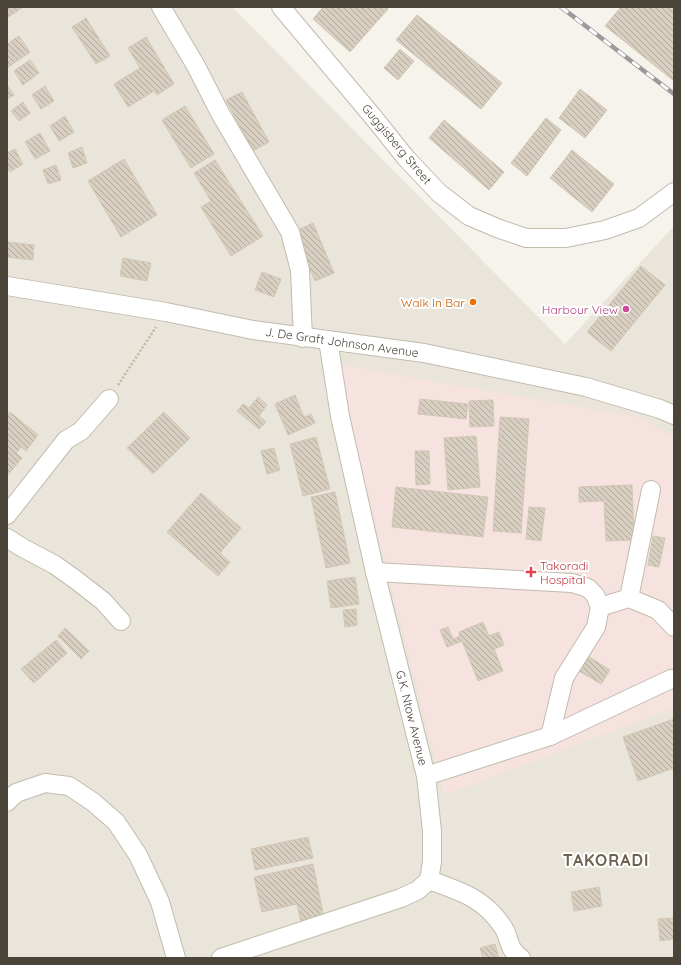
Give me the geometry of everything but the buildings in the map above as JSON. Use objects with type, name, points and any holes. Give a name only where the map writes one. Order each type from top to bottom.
[{"type":"street","points":[[161,7],[196,66],[220,113],[290,232],[300,270],[303,338]]},
{"type":"street","name":"Guggisberg Street","points":[[281,7],[406,158],[439,193],[469,216],[526,238],[566,238],[605,230],[639,218],[674,192]]},
{"type":"street","name":"J. De Graft Johnson Avenue","points":[[7,286],[166,312],[253,330],[303,338],[424,353],[586,387],[660,409],[674,415]]},
{"type":"street","name":"G.K. Ntow Avenue","points":[[328,340],[340,416],[375,572],[426,776],[432,831],[432,862],[430,880]]},
{"type":"street","points":[[7,515],[66,440],[81,431],[109,399]]},
{"type":"street","points":[[629,598],[651,490]]},
{"type":"street","points":[[7,538],[54,565],[76,580],[103,601],[121,621]]},
{"type":"street","points":[[375,572],[572,583],[588,588],[595,595],[600,607],[596,627],[564,678],[550,736]]},
{"type":"street","points":[[600,607],[629,598],[658,610],[674,627]]},
{"type":"street","points":[[426,776],[550,736],[671,679]]},
{"type":"street","points":[[7,802],[16,793],[45,783],[69,786],[93,802],[116,822],[138,855],[160,902],[176,958]]},
{"type":"street","points":[[222,958],[401,898],[418,890],[430,880],[472,896],[486,907],[504,928],[509,944],[517,956],[521,958]]},
{"type":"path","points":[[109,399],[166,312]]},
{"type":"shaded area","points":[[7,7],[232,7],[565,344],[674,226],[674,958],[7,958]]},
{"type":"shaded area","name":"Takoradi Hospital","points":[[335,364],[639,417],[674,437],[674,708],[444,795]]},
{"type":"railway","points":[[561,7],[674,94]]},
{"type":"place","name":"Walk In Bar","points":[[473,302]]},
{"type":"place","name":"Harbour View","points":[[626,309]]},
{"type":"place","name":"Takoradi Hospital","points":[[531,572]]},
{"type":"district","name":"TAKORADI","points":[[606,860]]}]
